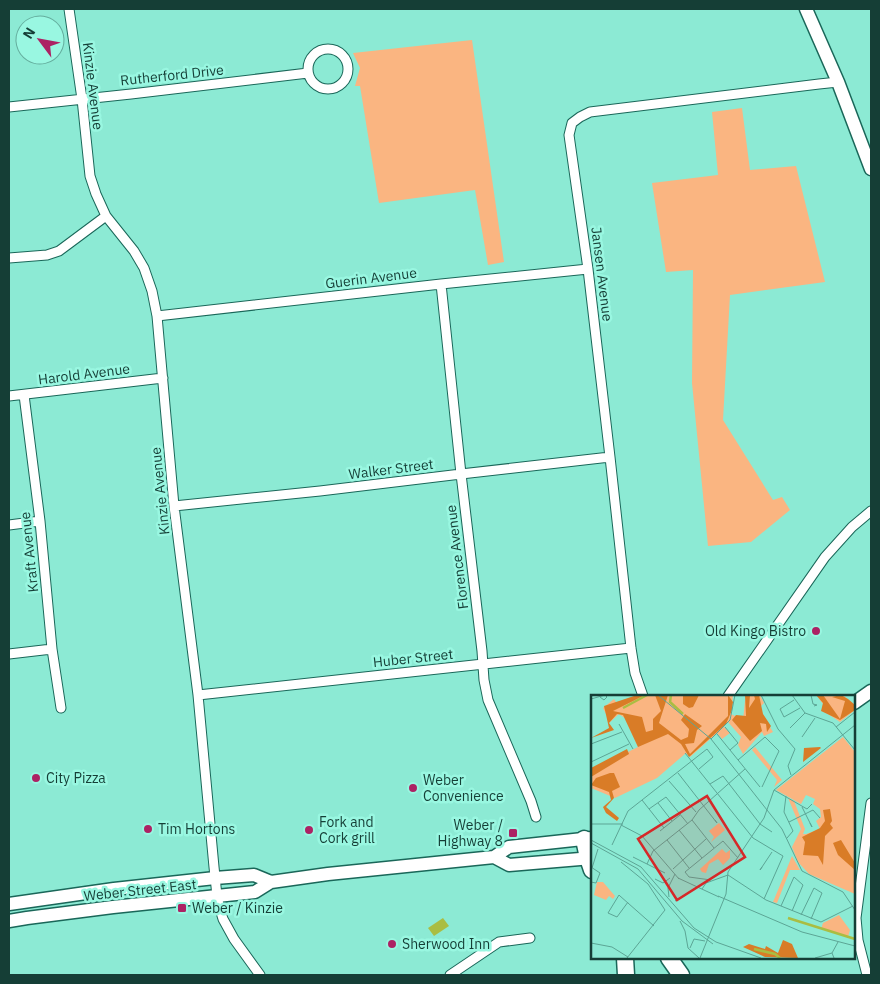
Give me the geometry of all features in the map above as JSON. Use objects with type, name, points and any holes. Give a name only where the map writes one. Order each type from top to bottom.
[{"type":"highway","points":[[588,839],[591,862]]},
{"type":"highway","points":[[625,959],[626,975]]},
{"type":"highway","points":[[670,959],[681,975]]},
{"type":"main road","points":[[806,9],[838,82],[871,168]]},
{"type":"main road","points":[[855,702],[871,692]]},
{"type":"main road","name":"Weber Street East","points":[[9,921],[113,907],[255,892],[271,882],[336,873],[494,857],[509,847],[588,839]]},
{"type":"main road","points":[[494,857],[509,865],[591,862]]},
{"type":"main road","name":"Weber Street East","points":[[9,904],[114,889],[215,878],[254,875],[271,882]]},
{"type":"street","name":"Kinzie Avenue","points":[[69,9],[82,99],[90,176],[106,216],[134,251],[144,268],[152,291],[157,316],[174,506],[198,695],[217,896],[220,909],[234,940],[260,975]]},
{"type":"street","points":[[324,50],[337,52],[346,60],[348,67],[345,81],[340,86],[328,90],[312,83],[308,73],[310,60],[318,52],[324,50]]},
{"type":"street","name":"Rutherford Drive","points":[[9,107],[308,73]]},
{"type":"street","name":"Jansen Avenue","points":[[643,695],[635,673],[631,648],[588,269],[569,135],[572,123],[590,112],[838,82]]},
{"type":"street","points":[[9,258],[47,255],[59,251],[106,216]]},
{"type":"street","name":"Guerin Avenue","points":[[157,316],[588,269]]},
{"type":"street","name":"Florence Avenue","points":[[441,284],[484,664],[484,680],[488,700],[536,817]]},
{"type":"street","name":"Harold Avenue","points":[[9,396],[163,378]]},
{"type":"street","name":"Kraft Avenue","points":[[24,395],[40,521],[52,649],[61,708]]},
{"type":"street","name":"Walker Street","points":[[174,506],[320,492],[610,457]]},
{"type":"street","points":[[729,695],[825,557],[852,527],[871,511]]},
{"type":"street","points":[[9,525],[40,521]]},
{"type":"street","name":"Huber Street","points":[[198,695],[631,648]]},
{"type":"street","points":[[9,654],[52,649]]},
{"type":"street","points":[[867,975],[858,940],[856,918],[871,803]]},
{"type":"street","points":[[450,975],[499,942],[530,938]]},
{"type":"shaded area","points":[[472,40],[504,262],[488,265],[475,190],[379,203],[360,86],[355,86],[360,68],[353,53]]},
{"type":"shaded area","points":[[742,108],[750,170],[796,166],[825,282],[730,295],[723,420],[773,500],[782,497],[790,510],[751,542],[708,546],[692,383],[693,270],[666,272],[652,183],[718,175],[712,112]]},
{"type":"shaded area","points":[[443,918],[449,926],[434,936],[428,928]]},
{"type":"place","name":"Old Kingo Bistro","points":[[816,631]]},
{"type":"place","name":"City Pizza","points":[[36,778]]},
{"type":"place","name":"Weber Convenience","points":[[413,788]]},
{"type":"place","name":"Tim Hortons","points":[[148,829]]},
{"type":"place","name":"Fork and Cork grill","points":[[309,830]]},
{"type":"place","name":"Weber / Highway 8","points":[[513,833]]},
{"type":"place","name":"Weber / Kinzie","points":[[182,908]]},
{"type":"place","name":"Sherwood Inn","points":[[392,944]]}]
